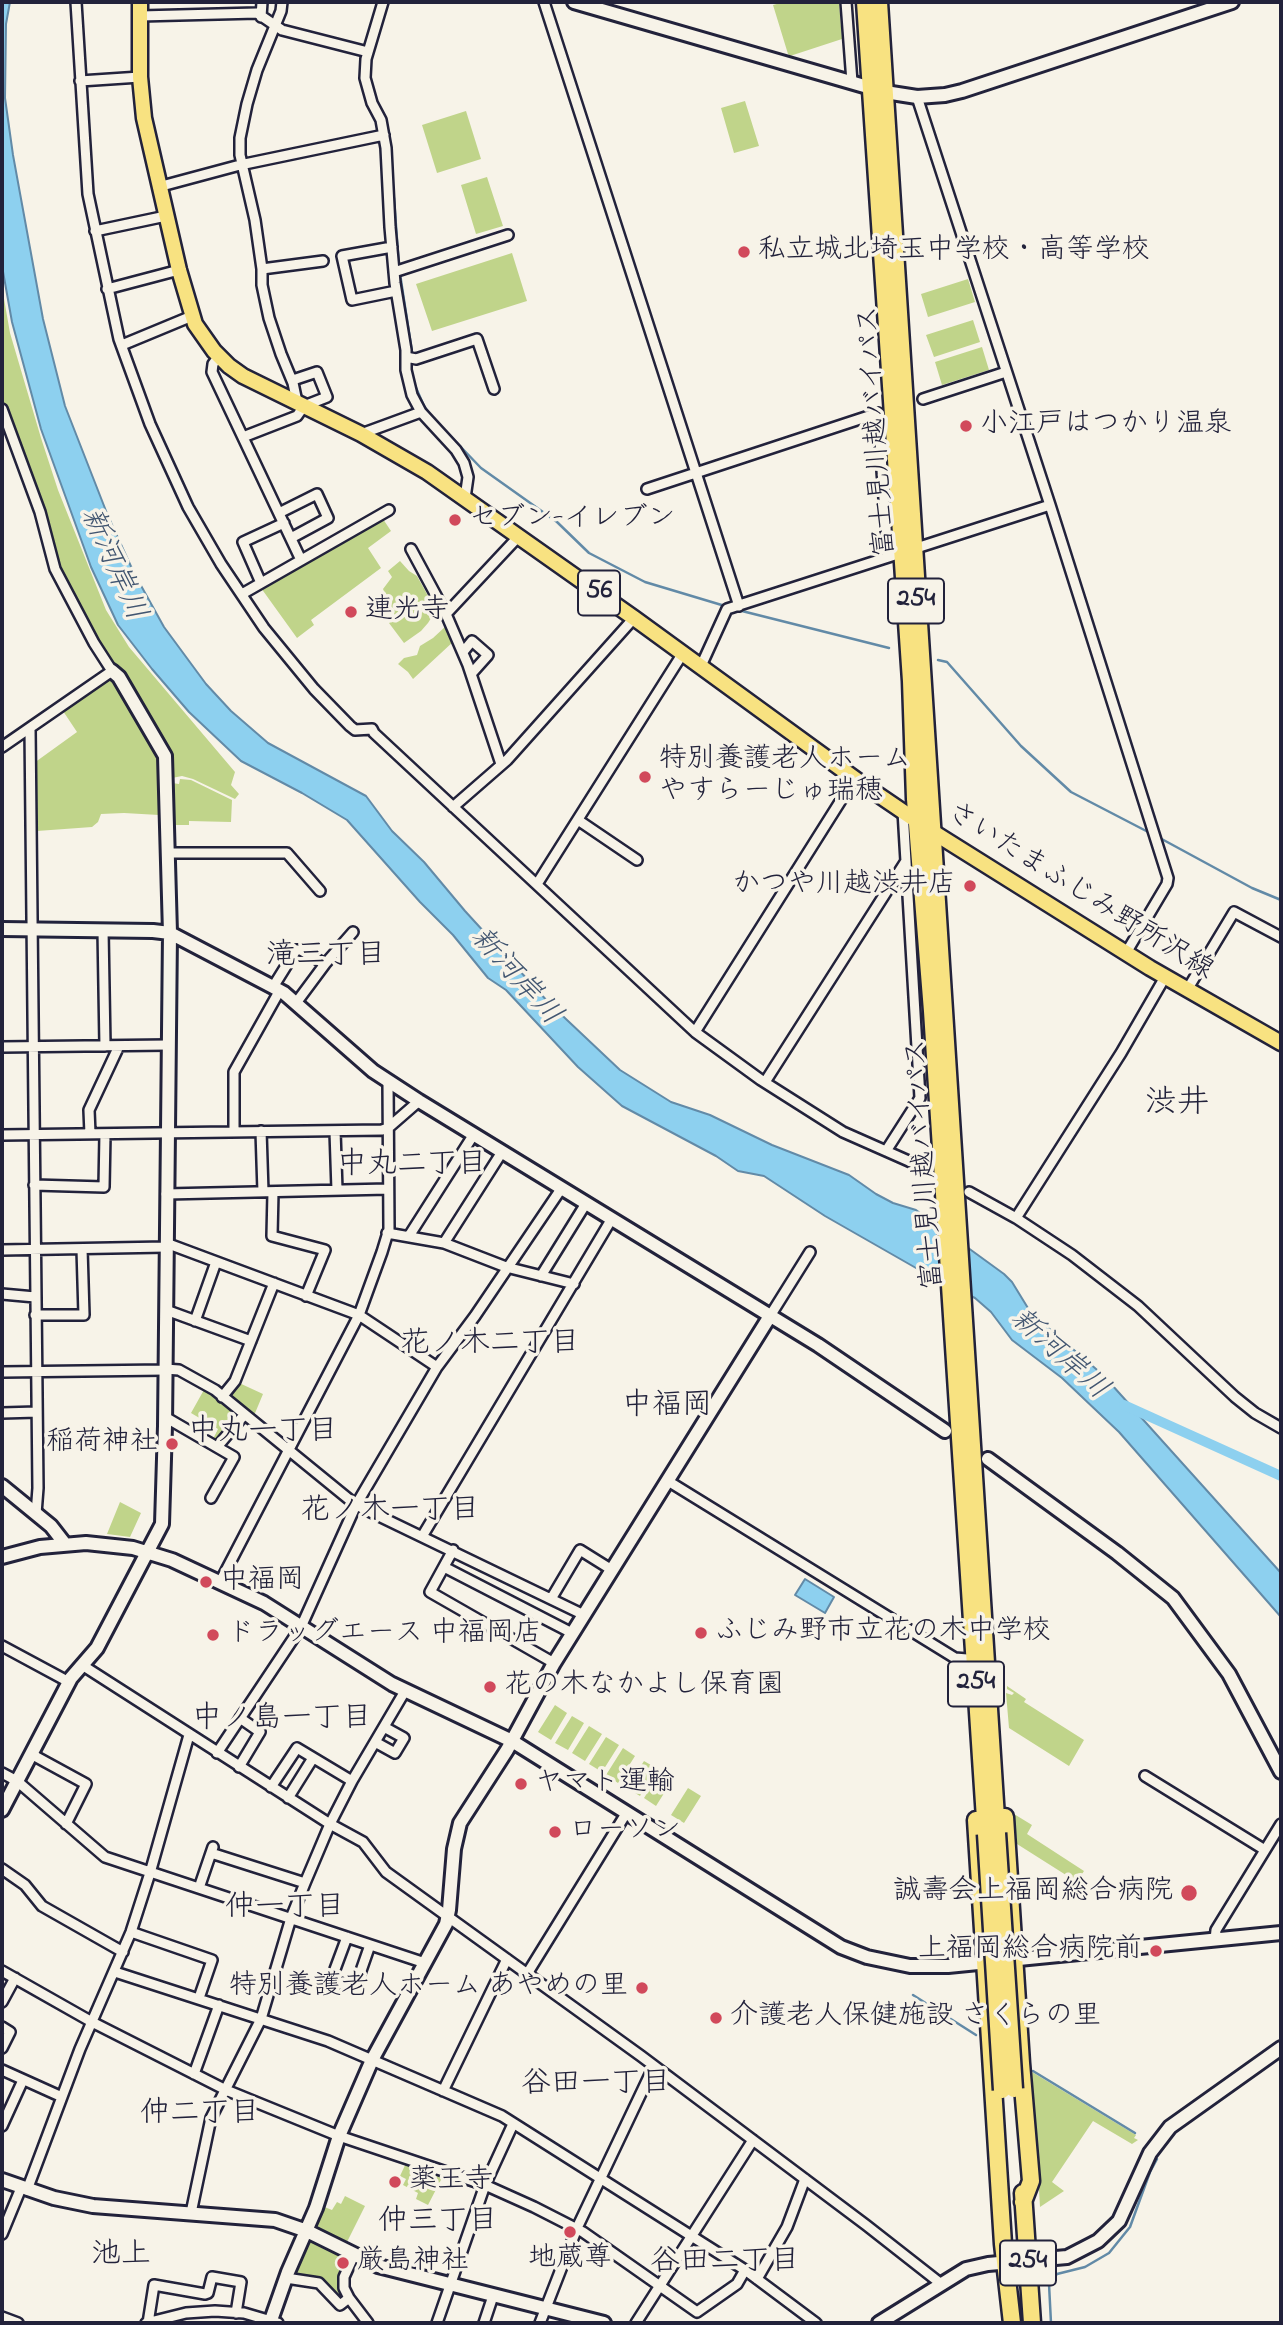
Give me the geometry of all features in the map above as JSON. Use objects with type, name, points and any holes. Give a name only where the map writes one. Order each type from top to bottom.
[{"type":"highway","name":"富士見川越バイパス","points":[[865,2],[877,89]]},
{"type":"highway","name":"富士見川越バイパス","points":[[879,2],[877,89],[917,821],[956,1195]]},
{"type":"highway","name":"富士見川越バイパス","points":[[901,552],[933,832],[956,1195],[966,1533],[991,1833],[1008,2089],[1018,2323]]},
{"type":"highway","name":"富士見川越バイパス","points":[[958,1321],[982,1596],[991,1833]]},
{"type":"highway","name":"254","points":[[966,1533],[963,1598],[1003,2244],[1016,2261],[1012,2323]]},
{"type":"highway","name":"254","points":[[982,1596],[991,1638],[999,1721],[1031,2181],[1023,2202]]},
{"type":"highway","name":"富士見川越バイパス","points":[[1008,2089],[1023,2202],[1016,2261],[1032,2323]]},
{"type":"main road","name":"さいたまふじみ野所沢線","points":[[140,9],[140,77],[144,118],[158,187],[192,316],[201,335],[219,356],[243,376],[361,434],[427,472],[933,832],[1186,990],[1281,1041]]},
{"type":"street","points":[[76,2],[88,194],[107,289],[122,345],[150,424],[188,507],[264,628],[305,679],[350,726],[355,730],[372,729],[695,1032],[765,1082],[843,1132],[929,1170]]},
{"type":"street","points":[[261,17],[262,2]]},
{"type":"street","points":[[243,437],[297,416],[300,404],[269,318],[254,220],[240,165],[240,138],[247,104],[282,2]]},
{"type":"street","points":[[383,2],[368,52],[365,78],[384,135],[391,247],[412,395],[421,412],[456,450],[464,463],[468,477],[465,498]]},
{"type":"street","points":[[544,2],[739,606]]},
{"type":"street","points":[[574,2],[877,89],[917,97],[946,95],[971,88],[1232,2]]},
{"type":"street","points":[[846,2],[852,82]]},
{"type":"street","points":[[140,9],[257,13],[282,30],[368,52]]},
{"type":"street","points":[[80,81],[140,77]]},
{"type":"street","points":[[917,97],[1051,505],[1168,878],[1126,953]]},
{"type":"street","points":[[158,187],[240,165],[384,135]]},
{"type":"street","points":[[95,231],[166,216]]},
{"type":"street","points":[[394,272],[508,235]]},
{"type":"street","points":[[391,247],[342,256],[352,300],[396,291]]},
{"type":"street","points":[[262,270],[323,261]]},
{"type":"street","points":[[107,289],[178,270]]},
{"type":"street","points":[[122,345],[192,316]]},
{"type":"street","points":[[406,357],[416,359],[477,339],[494,389]]},
{"type":"street","points":[[219,356],[213,364],[212,372],[301,559]]},
{"type":"street","points":[[293,380],[317,372],[327,397],[300,404]]},
{"type":"street","points":[[923,398],[1006,372]]},
{"type":"street","points":[[2,409],[40,512],[55,569],[94,643],[111,671],[119,677],[165,756],[170,933],[162,1524],[97,1648],[69,1682],[2,1810]]},
{"type":"street","points":[[361,434],[421,412]]},
{"type":"street","points":[[647,489],[877,413],[901,552]]},
{"type":"street","points":[[279,513],[317,494],[328,519],[291,538]]},
{"type":"street","points":[[701,666],[727,610],[1051,505]]},
{"type":"street","points":[[242,594],[389,510]]},
{"type":"street","points":[[261,583],[243,542],[284,523]]},
{"type":"street","points":[[446,614],[519,536]]},
{"type":"street","points":[[411,549],[463,652],[501,764]]},
{"type":"street","points":[[453,807],[508,760],[634,618]]},
{"type":"street","points":[[463,652],[472,641],[488,655],[471,674]]},
{"type":"street","points":[[537,884],[683,653]]},
{"type":"street","points":[[2,747],[111,671]]},
{"type":"street","points":[[30,728],[38,1488],[36,1514]]},
{"type":"street","points":[[695,1032],[855,778]]},
{"type":"street","points":[[886,1151],[920,1098],[903,811]]},
{"type":"street","points":[[578,820],[637,860]]},
{"type":"street","points":[[167,853],[287,853],[320,891]]},
{"type":"street","points":[[765,1082],[906,861]]},
{"type":"street","points":[[1186,990],[1234,912],[1281,937]]},
{"type":"street","points":[[2,929],[170,933],[276,989],[388,1081],[585,1205],[818,1345],[944,1431]]},
{"type":"street","points":[[103,930],[105,1046]]},
{"type":"street","points":[[296,1003],[353,932]]},
{"type":"street","points":[[234,1131],[234,1072],[296,950],[301,950],[325,964]]},
{"type":"street","points":[[1016,1218],[1121,1053],[1165,977]]},
{"type":"street","points":[[2,1047],[168,1045]]},
{"type":"street","points":[[89,1134],[89,1110],[119,1046]]},
{"type":"street","points":[[220,1582],[359,1315],[387,1233],[388,1081]]},
{"type":"street","points":[[2,1135],[382,1130],[388,1128],[419,1101]]},
{"type":"street","points":[[335,1130],[337,1190]]},
{"type":"street","points":[[261,1131],[272,1236],[325,1250],[306,1296]]},
{"type":"street","points":[[34,1185],[104,1187],[105,1134]]},
{"type":"street","points":[[410,1236],[474,1134]]},
{"type":"street","points":[[444,1244],[502,1152]]},
{"type":"street","points":[[166,1194],[388,1189]]},
{"type":"street","points":[[217,1753],[301,1627],[356,1505],[437,1367],[561,1189]]},
{"type":"street","points":[[956,1195],[1016,1218],[1072,1255],[1138,1306],[1235,1397],[1281,1428]]},
{"type":"street","points":[[541,1276],[585,1205]]},
{"type":"street","points":[[423,1535],[611,1220]]},
{"type":"street","points":[[387,1233],[444,1244],[506,1267],[574,1284]]},
{"type":"street","points":[[2,1250],[166,1245],[359,1315],[437,1367]]},
{"type":"street","points":[[35,1315],[84,1315],[82,1249]]},
{"type":"street","points":[[236,2313],[241,2282],[212,2277],[205,2294],[154,2285],[147,2323],[186,2313],[215,2311],[273,2322],[286,2278],[307,2231],[339,2136],[372,2060],[448,1919],[454,1849],[460,1823],[512,1741],[572,1633],[810,1252]]},
{"type":"street","points":[[195,1321],[216,1262]]},
{"type":"street","points":[[222,1397],[235,1381],[274,1283]]},
{"type":"street","points":[[2,1294],[35,1297]]},
{"type":"street","points":[[166,1310],[251,1341]]},
{"type":"street","points":[[2,1372],[179,1370],[215,1390],[356,1505],[584,1615]]},
{"type":"street","points":[[2,1413],[37,1412]]},
{"type":"street","points":[[217,1447],[244,1415]]},
{"type":"street","points":[[165,1417],[234,1457],[211,1497]]},
{"type":"street","points":[[988,1459],[1117,1553],[1173,1598],[1229,1674],[1281,1772]]},
{"type":"street","points":[[668,1481],[955,1658],[967,1659]]},
{"type":"street","points":[[2,1486],[51,1526],[65,1544]]},
{"type":"street","points":[[2,1557],[40,1547],[65,1544],[115,1545],[147,1551],[220,1582],[264,1604],[405,1691],[512,1741],[819,1933],[854,1952],[882,1961],[910,1966],[948,1966],[1281,1933]]},
{"type":"street","points":[[453,1550],[430,1592],[554,1663]]},
{"type":"street","points":[[551,1599],[580,1550],[612,1570]]},
{"type":"street","points":[[444,1567],[572,1633]]},
{"type":"street","points":[[2,1646],[69,1682]]},
{"type":"street","points":[[82,1665],[288,1798],[363,1842],[386,1871],[448,1919],[654,2066],[940,2283]]},
{"type":"street","points":[[191,2213],[211,2118],[261,2019],[304,1884],[352,1781],[405,1691]]},
{"type":"street","points":[[239,1767],[260,1732],[240,1718]]},
{"type":"street","points":[[375,1742],[395,1753],[404,1738],[384,1727]]},
{"type":"street","points":[[2,2235],[24,2189],[131,1931],[189,1735]]},
{"type":"street","points":[[271,1787],[297,1748],[352,1781]]},
{"type":"street","points":[[31,1754],[86,1784],[66,1824]]},
{"type":"street","points":[[288,1798],[313,1758]]},
{"type":"street","points":[[2,1773],[17,1781],[105,1857],[425,1963]]},
{"type":"street","points":[[1145,1776],[1265,1850]]},
{"type":"street","points":[[527,1974],[627,1812]]},
{"type":"street","points":[[1215,1940],[1216,1930],[1281,1824]]},
{"type":"street","points":[[199,1888],[212,1850],[304,1884]]},
{"type":"street","points":[[2,1869],[25,1885],[42,1906],[123,1952]]},
{"type":"street","points":[[131,1931],[212,1960],[199,1998]]},
{"type":"street","points":[[346,1937],[331,1980],[355,1988],[370,1945]]},
{"type":"street","points":[[443,2091],[506,1959]]},
{"type":"street","points":[[2,1971],[92,2022],[226,2090],[339,2136],[485,2185],[577,2228],[696,2312],[737,2284],[745,2270]]},
{"type":"street","points":[[115,1972],[328,2041],[502,2116],[745,2270],[816,2323]]},
{"type":"street","points":[[2,2003],[15,1978]]},
{"type":"street","points":[[194,2074],[219,2005]]},
{"type":"street","points":[[2,2027],[10,2032],[2,2048]]},
{"type":"street","points":[[879,2323],[966,2269],[1067,2256],[1106,2235],[1119,2221],[1150,2153],[1160,2138],[1189,2113],[1281,2048]]},
{"type":"street","points":[[540,2323],[577,2228],[654,2066]]},
{"type":"street","points":[[2,2070],[62,2097]]},
{"type":"street","points":[[2,2126],[23,2080]]},
{"type":"street","points":[[437,2323],[485,2185],[513,2124]]},
{"type":"street","points":[[636,2323],[753,2140]]},
{"type":"street","points":[[757,2279],[787,2227],[805,2179]]},
{"type":"street","points":[[2,2180],[24,2189],[93,2206],[275,2220],[307,2231],[378,2266],[604,2323]]},
{"type":"street","points":[[354,2255],[344,2277],[344,2288],[368,2323]]},
{"type":"street","points":[[286,2278],[319,2283],[340,2305],[349,2298]]},
{"type":"street","points":[[484,2323],[493,2296]]},
{"type":"street","points":[[2,2317],[18,2323]]},
{"type":"green space","points":[[784,2],[839,2],[842,39],[790,56],[773,5]]},
{"type":"green space","points":[[745,101],[759,146],[734,153],[721,108]]},
{"type":"green space","points":[[466,111],[481,159],[437,173],[422,125]]},
{"type":"green space","points":[[487,177],[503,226],[476,234],[461,185]]},
{"type":"green space","points":[[512,253],[527,301],[432,331],[416,284]]},
{"type":"green space","points":[[968,279],[975,302],[928,317],[921,294]]},
{"type":"green space","points":[[2,287],[10,333],[41,438],[58,490],[106,610],[129,647],[235,772],[231,785],[239,794],[235,799],[193,779],[182,776],[172,778],[169,758],[98,642],[58,565],[2,396]]},
{"type":"green space","points":[[973,320],[980,342],[934,357],[926,335]]},
{"type":"green space","points":[[982,347],[989,370],[942,385],[935,362]]},
{"type":"green space","points":[[383,519],[391,531],[368,548],[381,568],[311,620],[314,625],[297,638],[261,588]]},
{"type":"green space","points":[[400,561],[417,576],[433,605],[433,615],[428,623],[404,643],[389,623],[396,616],[389,610],[383,589],[392,577],[388,571]]},
{"type":"green space","points":[[446,626],[454,641],[413,679],[398,664],[404,658],[417,655],[420,646]]},
{"type":"green space","points":[[108,680],[112,680],[162,758],[162,811],[159,815],[101,814],[92,827],[37,831],[34,827],[34,763],[77,732],[63,711]]},
{"type":"green space","points":[[180,779],[191,780],[232,800],[231,822],[189,821],[189,825],[173,825],[172,783],[179,784]]},
{"type":"green space","points":[[237,1382],[263,1394],[253,1418],[226,1398]]},
{"type":"green space","points":[[205,1388],[241,1414],[216,1444],[212,1441],[218,1429],[191,1413]]},
{"type":"green space","points":[[120,1502],[141,1513],[130,1537],[107,1534]]},
{"type":"green space","points":[[1007,1686],[1026,1699],[1024,1702],[1084,1740],[1069,1766],[1009,1728],[1006,1693],[1014,1693],[1007,1689]]},
{"type":"green space","points":[[555,1705],[567,1713],[551,1740],[538,1732]]},
{"type":"green space","points":[[572,1716],[584,1723],[568,1750],[555,1743]]},
{"type":"green space","points":[[589,1726],[602,1734],[585,1761],[572,1753]]},
{"type":"green space","points":[[606,1737],[619,1745],[602,1772],[589,1764]]},
{"type":"green space","points":[[623,1748],[635,1756],[618,1783],[606,1775]]},
{"type":"green space","points":[[644,1761],[656,1768],[640,1796],[627,1788]]},
{"type":"green space","points":[[661,1771],[673,1779],[656,1806],[644,1798]]},
{"type":"green space","points":[[688,1788],[701,1796],[684,1823],[671,1815]]},
{"type":"green space","points":[[1014,1814],[1032,1825],[1027,1834],[1084,1871],[1077,1882],[1017,1844]]},
{"type":"green space","points":[[1032,2072],[1136,2135],[1134,2138],[1138,2140],[1132,2144],[1093,2121],[1052,2182],[1064,2191],[1040,2207]]},
{"type":"green space","points":[[407,2161],[444,2174],[428,2205],[416,2199],[418,2193],[403,2185],[406,2179],[400,2176]]},
{"type":"green space","points":[[345,2196],[365,2206],[345,2246],[315,2227],[322,2206],[332,2210],[337,2202],[341,2204]]},
{"type":"green space","points":[[314,2239],[349,2260],[346,2298],[340,2300],[320,2281],[292,2277],[308,2241]]},
{"type":"water","name":"新河岸川","points":[[2,2],[10,2],[6,24],[5,98],[13,155],[43,319],[65,406],[108,516],[134,573],[164,627],[206,684],[231,711],[268,743],[366,796],[392,831],[424,862],[549,1003],[620,1070],[671,1102],[710,1115],[772,1145],[849,1175],[893,1203],[916,1210],[1004,1274],[1031,1313],[1103,1375],[1281,1573],[1281,1617],[1119,1432],[1062,1378],[1012,1340],[991,1312],[975,1298],[930,1276],[825,1216],[764,1176],[738,1171],[716,1156],[622,1106],[578,1067],[506,990],[488,978],[453,935],[347,820],[241,761],[189,712],[152,669],[118,625],[91,567],[41,429],[12,322],[2,266]]},
{"type":"water","points":[[805,1579],[834,1597],[825,1613],[795,1595]]},
{"type":"waterway","points":[[385,122],[390,146]]},
{"type":"waterway","points":[[392,194],[399,267]]},
{"type":"waterway","points":[[400,274],[412,352],[411,375]]},
{"type":"waterway","points":[[413,381],[431,416],[481,468],[557,522],[589,553],[645,582],[725,606]]},
{"type":"waterway","points":[[734,609],[889,648]]},
{"type":"waterway","points":[[938,660],[947,662],[1021,746],[1071,792],[1152,834]]},
{"type":"waterway","points":[[1158,837],[1252,888],[1281,900]]},
{"type":"waterway","points":[[1124,1405],[1281,1476]]},
{"type":"waterway","points":[[913,1995],[976,2035]]},
{"type":"waterway","points":[[1033,2071],[1135,2133]]},
{"type":"waterway","points":[[1051,2323],[1049,2284],[1057,2274],[1085,2267],[1109,2253],[1130,2227],[1157,2159]]},
{"type":"place","name":"私立城北埼玉中学校・高等学校","points":[[744,252]]},
{"type":"place","name":"小江戸はつかり温泉","points":[[966,426]]},
{"type":"place","name":"セブン-イレブン","points":[[455,520]]},
{"type":"place","name":"連光寺","points":[[351,612]]},
{"type":"place","name":"特別養護老人ホーム やすらーじゅ瑞穂","points":[[645,777]]},
{"type":"place","name":"かつや川越渋井店","points":[[970,886]]},
{"type":"place","name":"稲荷神社","points":[[172,1444]]},
{"type":"place","name":"中福岡","points":[[206,1582]]},
{"type":"place","name":"ふじみ野市立花の木中学校","points":[[701,1633]]},
{"type":"place","name":"ドラッグエース 中福岡店","points":[[213,1635]]},
{"type":"place","name":"花の木なかよし保育園","points":[[490,1687]]},
{"type":"place","name":"ヤマト運輸","points":[[521,1784]]},
{"type":"place","name":"ローソン","points":[[555,1832]]},
{"type":"place","name":"誠壽会上福岡総合病院","points":[[1189,1893]]},
{"type":"place","name":"上福岡総合病院前","points":[[1156,1951]]},
{"type":"place","name":"特別養護老人ホーム あやめの里","points":[[642,1988]]},
{"type":"place","name":"介護老人保健施設 さくらの里","points":[[716,2018]]},
{"type":"place","name":"薬王寺","points":[[395,2182]]},
{"type":"place","name":"地蔵尊","points":[[570,2232]]},
{"type":"place","name":"厳島神社","points":[[343,2263]]},
{"type":"district","name":"滝三丁目","points":[[326,958]]},
{"type":"district","name":"渋井","points":[[1177,1106]]},
{"type":"district","name":"中丸二丁目","points":[[412,1167]]},
{"type":"district","name":"花ノ木二丁目","points":[[490,1346]]},
{"type":"district","name":"中福岡","points":[[667,1408]]},
{"type":"district","name":"中丸一丁目","points":[[263,1434]]},
{"type":"district","name":"花ノ木一丁目","points":[[390,1513]]},
{"type":"district","name":"中ノ島一丁目","points":[[282,1721]]},
{"type":"district","name":"仲一丁目","points":[[285,1910]]},
{"type":"district","name":"谷田一丁目","points":[[596,2086]]},
{"type":"district","name":"仲二丁目","points":[[200,2116]]},
{"type":"district","name":"仲三丁目","points":[[438,2224]]},
{"type":"district","name":"池上","points":[[121,2257]]},
{"type":"district","name":"谷田二丁目","points":[[725,2264]]}]
